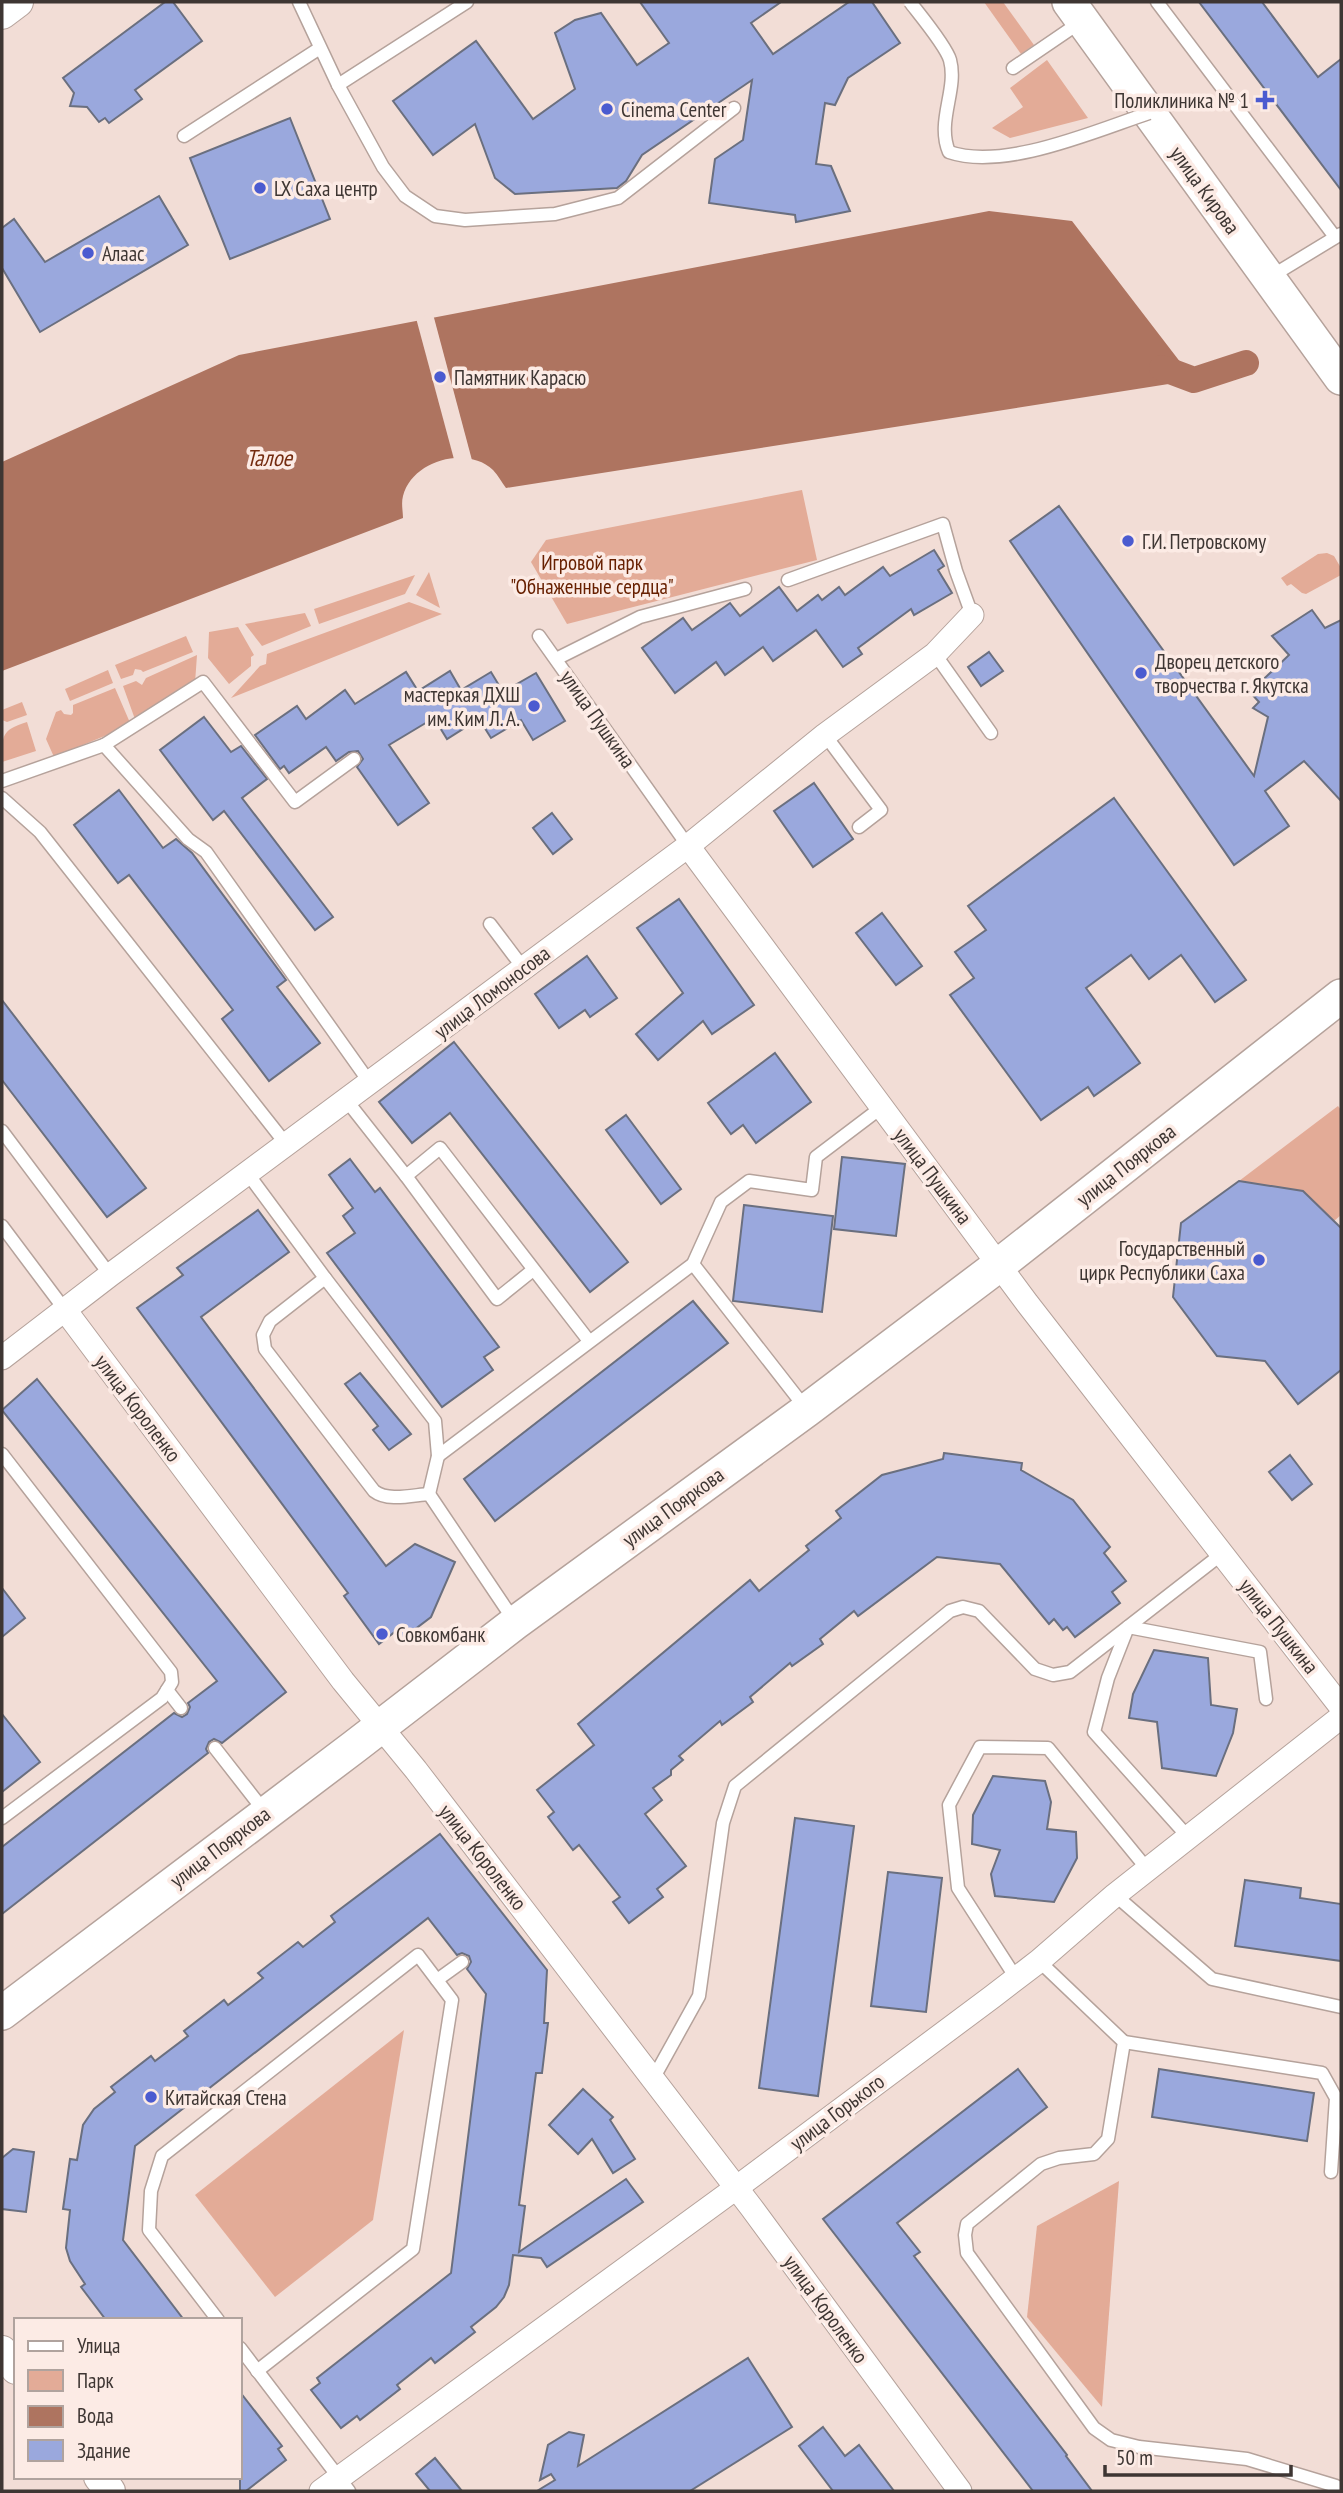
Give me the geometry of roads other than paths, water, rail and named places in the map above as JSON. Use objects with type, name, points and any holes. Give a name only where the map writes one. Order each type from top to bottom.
[{"type":"main road","name":"улица Кирова","points":[[1075,11],[1341,378]]},
{"type":"main road","name":"улица Пояркова","points":[[2,2012],[515,1623],[807,1410],[999,1265],[1341,996]]},
{"type":"street","points":[[2,14],[18,2]]},
{"type":"street","name":"улица Ломоносова","points":[[2,1358],[688,846],[825,735],[935,654],[972,615]]},
{"type":"street","name":"улица Пушкина","points":[[688,846],[999,1265],[1341,1707]]},
{"type":"street","name":"улица Короленко","points":[[65,1310],[379,1726],[416,1770],[519,1918],[653,2079],[960,2491]]},
{"type":"street","name":"улица Горького","points":[[336,2487],[1039,1961],[1115,1895],[1341,1717]]},
{"type":"street","points":[[2,2351],[14,2366]]},
{"type":"lane","points":[[299,2],[338,85],[383,167],[405,196],[435,216],[465,220],[555,214],[618,198],[734,108]]},
{"type":"lane","points":[[338,85],[467,2]]},
{"type":"lane","points":[[910,2],[950,58],[951,71],[943,138],[950,152],[967,158],[1016,155],[1149,113]]},
{"type":"lane","points":[[1157,2],[1338,235],[1269,277]]},
{"type":"lane","points":[[1013,68],[1075,11]]},
{"type":"lane","points":[[184,136],[320,48]]},
{"type":"lane","points":[[788,580],[943,524],[956,572],[972,615]]},
{"type":"lane","points":[[556,659],[640,617],[745,589]]},
{"type":"lane","name":"улица Пушкина","points":[[539,636],[688,846]]},
{"type":"lane","points":[[935,654],[991,733]]},
{"type":"lane","points":[[2,781],[104,745],[203,682],[295,803],[354,759]]},
{"type":"lane","points":[[825,735],[881,810],[859,827]]},
{"type":"lane","points":[[104,745],[188,839],[206,852],[370,1083]]},
{"type":"lane","points":[[2,798],[40,832],[286,1144]]},
{"type":"lane","points":[[490,924],[524,969]]},
{"type":"lane","points":[[347,1101],[498,1299],[533,1270]]},
{"type":"lane","points":[[438,1456],[693,1264],[721,1202],[750,1181],[812,1190],[817,1157],[882,1107]]},
{"type":"lane","points":[[2,1131],[110,1275]]},
{"type":"lane","points":[[406,1176],[440,1148],[589,1341]]},
{"type":"lane","points":[[248,1174],[435,1421],[438,1456],[429,1494],[515,1623]]},
{"type":"lane","name":"улица Короленко","points":[[2,1226],[65,1310]]},
{"type":"lane","points":[[693,1264],[807,1410]]},
{"type":"lane","points":[[325,1278],[270,1321],[263,1335],[265,1349],[379,1496],[429,1494]]},
{"type":"lane","points":[[2,1454],[171,1672],[172,1682],[162,1698],[2,1816]]},
{"type":"lane","points":[[653,2079],[699,1996],[723,1823],[735,1786],[950,1612],[963,1608],[979,1611],[1035,1669],[1053,1675],[1070,1672],[1223,1553]]},
{"type":"lane","points":[[1128,1627],[1260,1652],[1266,1699]]},
{"type":"lane","points":[[1128,1627],[1108,1678],[1094,1732],[1189,1838]]},
{"type":"lane","points":[[167,1690],[181,1707]]},
{"type":"lane","points":[[1016,1978],[958,1888],[949,1805],[979,1747],[1048,1748],[1148,1870]]},
{"type":"lane","points":[[215,1748],[266,1813]]},
{"type":"lane","points":[[1115,1895],[1212,1979],[1341,2007]]},
{"type":"lane","points":[[216,2318],[149,2230],[151,2191],[162,2155],[418,1955],[452,2000],[413,2249],[257,2371]]},
{"type":"lane","points":[[1039,1961],[1124,2042],[1322,2073],[1336,2098],[1331,2172]]},
{"type":"lane","points":[[437,1980],[461,1962]]},
{"type":"lane","points":[[1124,2042],[1108,2140],[1094,2154],[1059,2158],[1041,2164],[967,2224],[967,2253],[1094,2428],[1111,2440],[1139,2447],[1247,2459],[1339,2487]]},
{"type":"lane","points":[[242,2351],[336,2487]]},
{"type":"water","name":"Талое","points":[[989,211],[1072,221],[1194,380],[506,488],[493,470],[482,463],[455,458],[441,461],[428,466],[408,484],[402,499],[403,518],[2,671],[2,462],[239,355]]},
{"type":"waterway","points":[[1162,368],[1194,380],[1246,363]]},
{"type":"place","name":"Поликлиника № 1","points":[[1265,100]]},
{"type":"place","name":"Cinema Center","points":[[607,109]]},
{"type":"place","name":"LX Саха центр","points":[[260,188]]},
{"type":"place","name":"Алаас","points":[[88,253]]},
{"type":"place","name":"Памятник Карасю","points":[[440,377]]},
{"type":"place","name":"Г.И. Петровскому","points":[[1128,541]]},
{"type":"place","name":"Дворец детского творчества г. Якутска","points":[[1141,673]]},
{"type":"place","name":"мастеркая ДХШ им. Ким Л. А.","points":[[534,706]]},
{"type":"place","name":"Государственный цирк Республики Саха","points":[[1259,1260]]},
{"type":"place","name":"Совкомбанк","points":[[382,1634]]},
{"type":"place","name":"Китайская Стена","points":[[151,2097]]},
{"type":"park label","name":"Игровой парк \"Обнаженные сердца\"","points":[[592,574]]}]
